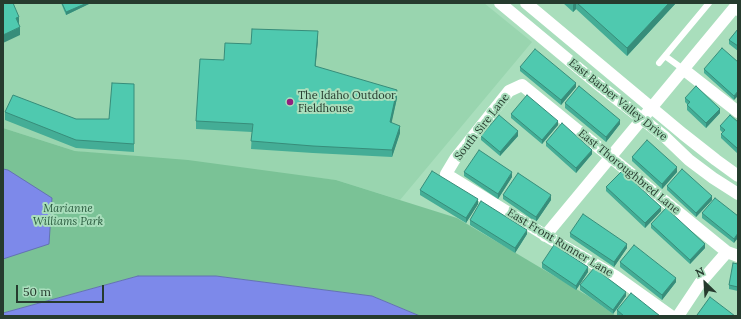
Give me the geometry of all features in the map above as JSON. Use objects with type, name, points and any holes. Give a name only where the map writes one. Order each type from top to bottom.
[{"type":"street","name":"East Barber Valley Drive","points":[[500,3],[665,138],[689,160],[738,194]]},
{"type":"street","name":"East Barber Valley Drive","points":[[526,3],[651,107],[738,176]]},
{"type":"street","points":[[546,236],[735,7]]},
{"type":"street","points":[[683,69],[738,112]]},
{"type":"street","name":"East Thoroughbred Lane","points":[[522,85],[733,254]]},
{"type":"street","name":"South Sire Lane","points":[[446,174],[455,159],[509,91],[522,85]]},
{"type":"street","name":"East Front Runner Lane","points":[[446,174],[546,236],[615,276],[671,316]]},
{"type":"street","points":[[678,316],[700,283],[733,254]]},
{"type":"lane","points":[[659,63],[709,3]]},
{"type":"lane","points":[[665,56],[683,69]]},
{"type":"shaded area","points":[[3,3],[484,3],[532,42],[400,200],[336,180],[75,151],[3,128]]},
{"type":"green space","name":"Marianne Williams Park","points":[[3,128],[75,151],[188,160],[336,180],[457,218],[588,296],[616,316],[420,316],[372,296],[216,276],[138,276],[3,313]]},
{"type":"water","points":[[3,169],[8,170],[52,198],[49,244],[3,259]]},
{"type":"water","points":[[138,276],[216,276],[372,296],[420,316],[3,316],[3,313]]},
{"type":"building","points":[[3,3],[13,3],[19,17],[16,18],[20,27],[3,35]]},
{"type":"building","points":[[62,3],[87,3],[66,12]]},
{"type":"building","points":[[577,3],[621,4],[669,3],[627,48]]},
{"type":"building","points":[[252,29],[318,31],[315,66],[397,90],[390,122],[400,126],[392,150],[251,141],[253,124],[196,121],[200,59],[224,60],[225,43],[251,44]]},
{"type":"building","points":[[738,29],[738,46],[729,40]]},
{"type":"building","points":[[722,48],[738,62],[738,91],[734,96],[704,69]]},
{"type":"building","points":[[535,49],[576,83],[561,100],[520,67]]},
{"type":"building","points":[[112,83],[134,84],[134,144],[76,140],[5,112],[13,95],[76,119],[109,119]]},
{"type":"building","points":[[579,86],[620,120],[606,137],[565,103]]},
{"type":"building","points":[[696,86],[720,109],[706,123],[687,105],[690,102],[685,98]]},
{"type":"building","points":[[527,95],[558,121],[542,140],[511,114]]},
{"type":"building","points":[[499,115],[518,131],[500,152],[481,136]]},
{"type":"building","points":[[730,115],[738,122],[738,149],[721,134],[725,130],[720,126]]},
{"type":"building","points":[[562,123],[592,150],[576,168],[546,142]]},
{"type":"building","points":[[647,140],[677,167],[662,184],[632,157]]},
{"type":"building","points":[[479,150],[512,172],[498,194],[464,172]]},
{"type":"building","points":[[682,169],[712,196],[696,213],[667,186]]},
{"type":"building","points":[[432,171],[478,199],[466,218],[420,190]]},
{"type":"building","points":[[622,171],[661,207],[645,223],[606,187]]},
{"type":"building","points":[[518,173],[551,195],[536,217],[503,195]]},
{"type":"building","points":[[715,198],[738,216],[738,233],[734,239],[702,213]]},
{"type":"building","points":[[481,201],[527,230],[515,248],[470,220]]},
{"type":"building","points":[[666,208],[705,244],[690,260],[651,224]]},
{"type":"building","points":[[583,214],[627,244],[614,262],[570,233]]},
{"type":"building","points":[[554,245],[588,267],[576,286],[542,263]]},
{"type":"building","points":[[634,245],[676,278],[662,295],[620,262]]},
{"type":"building","points":[[733,263],[738,264],[738,287],[729,285]]},
{"type":"building","points":[[594,268],[626,292],[613,310],[580,285]]},
{"type":"building","points":[[631,293],[660,316],[624,316],[617,310]]},
{"type":"building","points":[[710,297],[735,316],[697,316]]},
{"type":"place","name":"The Idaho Outdoor Fieldhouse","points":[[290,102]]}]
